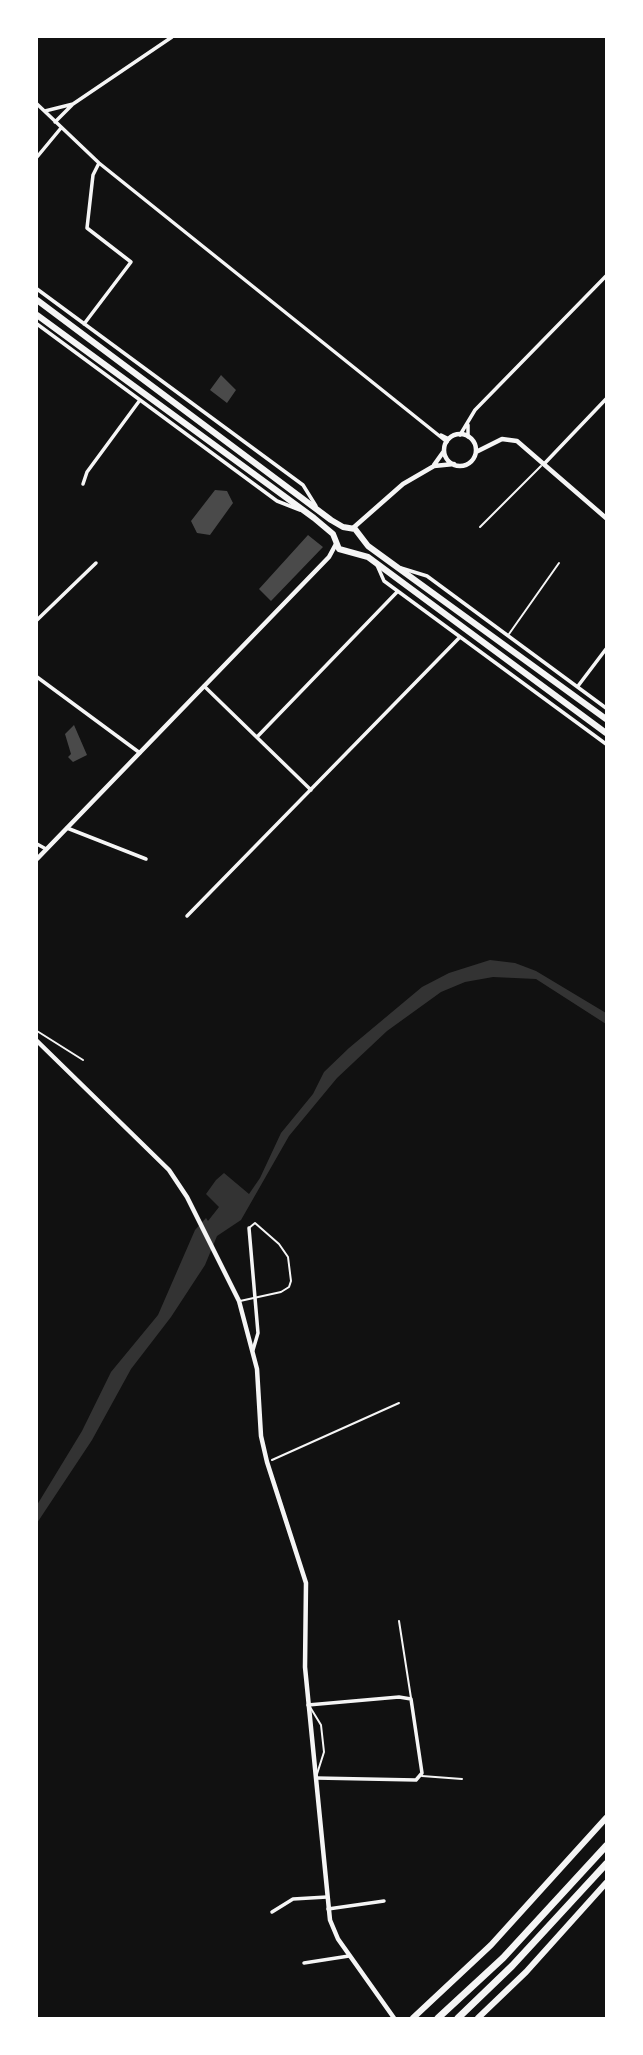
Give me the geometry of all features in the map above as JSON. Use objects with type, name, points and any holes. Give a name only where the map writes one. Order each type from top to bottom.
[{"type":"highway","points":[[438,2018],[503,1958],[606,1846]]},
{"type":"highway","points":[[458,2018],[512,1966],[606,1864]]},
{"type":"main road","points":[[37,300],[343,527],[357,533],[395,566],[606,719]]},
{"type":"main road","points":[[37,314],[305,512],[342,550],[353,550],[376,563],[606,733]]},
{"type":"main road","points":[[335,541],[343,527]]},
{"type":"main road","points":[[353,550],[357,533]]},
{"type":"main road","points":[[413,2018],[491,1945],[606,1818]]},
{"type":"main road","points":[[478,2018],[526,1972],[606,1883]]},
{"type":"street","points":[[55,122],[74,104],[172,37]]},
{"type":"street","points":[[37,104],[99,163],[448,441]]},
{"type":"street","points":[[44,111],[74,104]]},
{"type":"street","points":[[37,157],[61,128]]},
{"type":"street","points":[[84,324],[131,262],[89,232],[85,221],[93,175],[99,163]]},
{"type":"street","points":[[357,533],[367,518],[395,490],[434,466],[448,441],[460,435],[475,410],[606,276]]},
{"type":"street","points":[[37,289],[303,485],[317,508]]},
{"type":"street","points":[[37,324],[277,501],[305,512]]},
{"type":"street","points":[[544,464],[606,399]]},
{"type":"street","points":[[83,484],[87,472],[140,400]]},
{"type":"street","points":[[468,423],[468,437]]},
{"type":"street","points":[[460,435],[468,437],[474,443],[476,452]]},
{"type":"street","points":[[474,443],[512,439],[606,518]]},
{"type":"street","points":[[434,466],[468,464],[476,452],[490,443]]},
{"type":"street","points":[[444,451],[447,459],[454,464]]},
{"type":"street","points":[[329,557],[335,541]]},
{"type":"street","points":[[37,859],[329,557],[342,550]]},
{"type":"street","points":[[37,620],[96,563]]},
{"type":"street","points":[[376,563],[384,581],[606,744]]},
{"type":"street","points":[[395,566],[428,576],[606,708]]},
{"type":"street","points":[[257,737],[398,591]]},
{"type":"street","points":[[187,916],[460,637]]},
{"type":"street","points":[[578,686],[606,649]]},
{"type":"street","points":[[37,677],[139,753]]},
{"type":"street","points":[[204,686],[311,790]]},
{"type":"street","points":[[67,828],[146,859]]},
{"type":"street","points":[[37,844],[46,849]]},
{"type":"street","points":[[37,1041],[152,1150],[187,1197],[239,1301],[253,1350],[261,1436],[267,1462],[304,1570],[309,1705],[328,1909],[332,1927],[349,1956],[394,2018]]},
{"type":"street","points":[[249,1228],[258,1333],[253,1350]]},
{"type":"street","points":[[309,1705],[405,1697],[411,1699],[422,1776],[411,1780],[316,1778]]},
{"type":"street","points":[[272,1912],[293,1899],[327,1897]]},
{"type":"street","points":[[328,1909],[384,1901]]},
{"type":"street","points":[[304,1963],[349,1956]]},
{"type":"lane","points":[[481,527],[544,464]]},
{"type":"lane","points":[[508,635],[559,563]]},
{"type":"lane","points":[[37,1031],[83,1060]]},
{"type":"lane","points":[[239,1301],[286,1289],[291,1273],[288,1257],[279,1244],[255,1223],[249,1228]]},
{"type":"lane","points":[[400,1621],[411,1699]]},
{"type":"lane","points":[[309,1705],[321,1725],[324,1752],[316,1778]]},
{"type":"lane","points":[[422,1776],[461,1779]]},
{"type":"path","points":[[267,1462],[399,1403]]},
{"type":"shaded area","points":[[490,960],[515,963],[536,971],[606,1013],[606,1024],[536,979],[493,977],[465,982],[441,992],[387,1031],[337,1078],[289,1136],[241,1220],[217,1236],[205,1265],[171,1317],[131,1369],[92,1440],[37,1523],[37,1505],[82,1431],[111,1372],[158,1315],[195,1230],[206,1218],[208,1221],[219,1207],[206,1194],[216,1180],[224,1173],[249,1194],[260,1178],[281,1133],[313,1094],[324,1072],[422,987],[449,973]]},
{"type":"building","points":[[221,375],[236,390],[227,403],[210,390]]},
{"type":"building","points":[[215,490],[227,491],[233,503],[210,535],[197,533],[191,521]]},
{"type":"building","points":[[308,535],[323,547],[271,601],[259,589]]},
{"type":"building","points":[[74,725],[87,755],[73,762],[68,757],[71,754],[65,734]]}]
